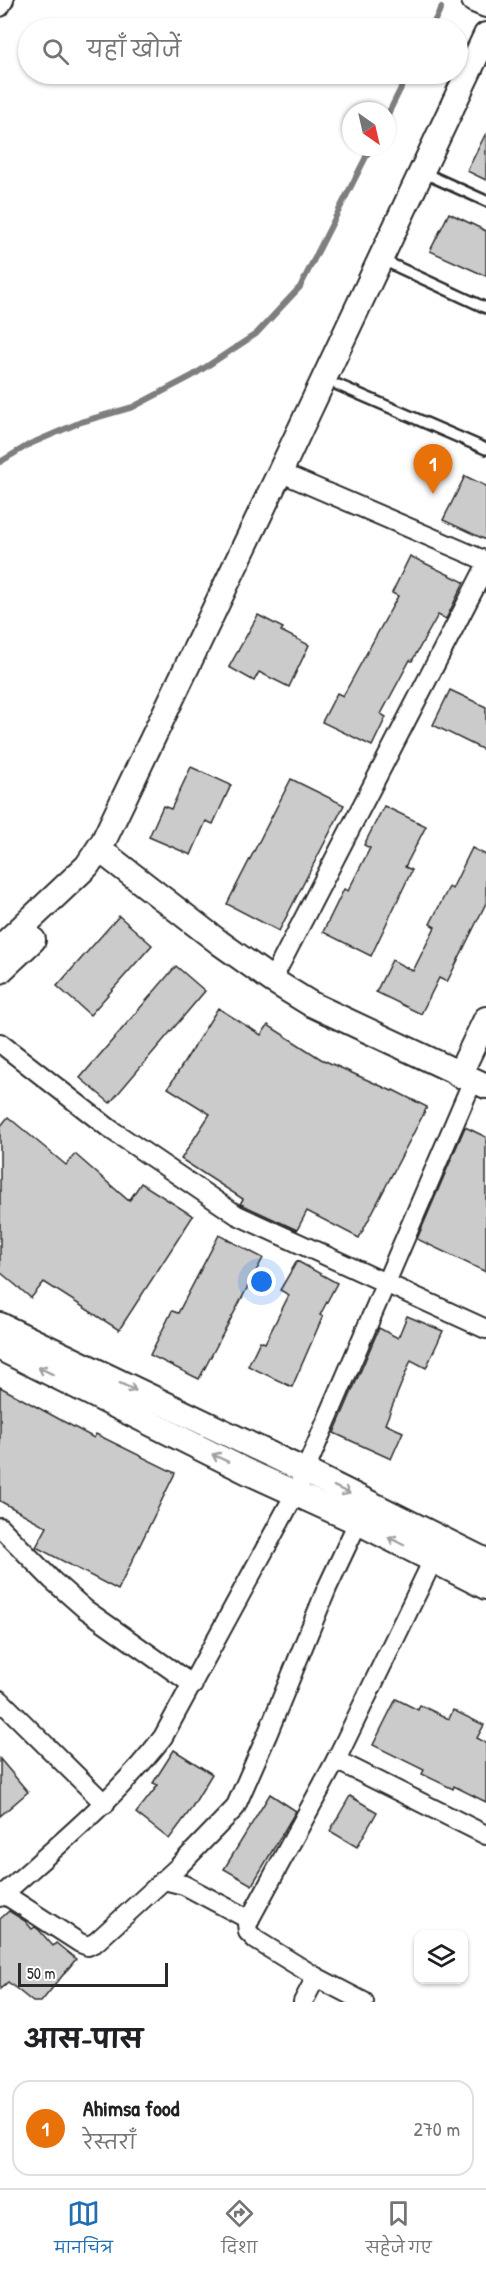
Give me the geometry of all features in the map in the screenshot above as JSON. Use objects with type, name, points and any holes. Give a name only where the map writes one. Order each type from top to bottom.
[{"type":"street","points":[[0,7],[4,0]]},
{"type":"street","points":[[474,0],[486,5]]},
{"type":"street","points":[[468,73],[486,35]]},
{"type":"street","points":[[1,962],[98,873],[109,857],[291,477],[338,385],[391,264],[486,76]]},
{"type":"street","points":[[1,962],[87,866],[103,842],[463,84]]},
{"type":"street","points":[[291,477],[486,561]]},
{"type":"street","points":[[272,980],[486,566]]},
{"type":"street","points":[[109,857],[272,980],[311,1004],[473,1080]]},
{"type":"street","points":[[358,1521],[327,1587],[235,1808],[216,1830],[96,1942],[88,1946],[2,1895],[105,1804],[137,1772],[163,1737],[193,1685],[301,1482],[473,1080],[486,1019]]},
{"type":"street","points":[[0,1043],[110,1129],[237,1215],[486,1329]]},
{"type":"street","points":[[0,1325],[301,1482],[486,1561]]},
{"type":"street","points":[[0,1348],[248,1472],[301,1482],[358,1521],[486,1587]]},
{"type":"street","points":[[0,1527],[52,1580],[85,1609],[193,1685]]},
{"type":"street","points":[[364,2002],[316,1977],[256,1940],[248,1932],[247,1924],[336,1760],[433,1560]]},
{"type":"street","points":[[0,1700],[105,1804]]},
{"type":"street","points":[[336,1760],[486,1836]]},
{"type":"street","points":[[164,1880],[184,1885],[249,1920]]},
{"type":"street","points":[[303,2002],[316,1977]]},
{"type":"lane","points":[[433,177],[486,201]]},
{"type":"lane","points":[[391,264],[486,308]]},
{"type":"lane","points":[[338,385],[486,449]]},
{"type":"building","points":[[486,133],[486,180],[467,171]]},
{"type":"building","points":[[449,213],[486,231],[486,276],[430,251]]},
{"type":"building","points":[[465,476],[486,486],[486,540],[443,520]]},
{"type":"building","points":[[410,556],[464,582],[446,619],[438,615],[412,661],[410,660],[381,714],[386,717],[372,746],[322,722],[337,693],[343,696],[398,596],[392,593]]},
{"type":"building","points":[[258,615],[283,628],[281,631],[309,645],[289,687],[259,672],[254,681],[229,667]]},
{"type":"building","points":[[450,690],[486,707],[486,751],[433,725]]},
{"type":"building","points":[[191,767],[231,785],[213,824],[206,821],[191,855],[149,837],[163,806],[171,809]]},
{"type":"building","points":[[291,779],[344,805],[279,931],[227,904]]},
{"type":"building","points":[[384,806],[426,826],[405,867],[412,870],[371,956],[323,932],[344,889],[348,891],[370,848],[364,845]]},
{"type":"building","points":[[472,848],[486,855],[486,903],[447,982],[439,978],[421,1014],[376,992],[392,960],[413,971],[435,927],[430,924],[449,887],[452,889]]},
{"type":"building","points":[[119,916],[152,945],[90,1015],[57,986]]},
{"type":"building","points":[[176,966],[205,991],[110,1103],[80,1078]]},
{"type":"building","points":[[218,1008],[261,1035],[268,1025],[321,1059],[427,1107],[359,1238],[307,1211],[297,1230],[240,1204],[243,1199],[181,1159],[210,1114],[168,1088]]},
{"type":"building","points":[[8,1117],[66,1165],[75,1154],[129,1201],[141,1183],[193,1216],[119,1330],[44,1282],[31,1298],[0,1272],[0,1127]]},
{"type":"building","points":[[465,1127],[486,1137],[486,1272],[417,1239]]},
{"type":"building","points":[[219,1235],[263,1258],[199,1379],[150,1355],[172,1311],[178,1313]]},
{"type":"building","points":[[297,1261],[337,1283],[320,1315],[323,1316],[292,1387],[248,1366],[260,1341],[265,1343],[289,1295],[280,1290]]},
{"type":"building","points":[[407,1316],[443,1331],[426,1368],[411,1360],[385,1424],[403,1432],[391,1459],[334,1433],[379,1328],[398,1338]]},
{"type":"building","points":[[0,1387],[94,1438],[96,1434],[175,1473],[118,1590],[36,1547],[47,1527],[0,1501]]},
{"type":"building","points":[[396,1699],[418,1710],[420,1705],[449,1719],[453,1710],[484,1725],[477,1738],[486,1743],[486,1802],[454,1786],[453,1789],[422,1774],[424,1770],[373,1745]]},
{"type":"building","points":[[174,1750],[212,1774],[169,1839],[136,1813],[158,1785],[153,1783]]},
{"type":"building","points":[[0,1759],[28,1792],[0,1816]]},
{"type":"building","points":[[270,1794],[296,1811],[252,1885],[224,1869]]},
{"type":"building","points":[[350,1796],[377,1812],[357,1847],[330,1831]]},
{"type":"building","points":[[9,1911],[25,1921],[32,1929],[35,1927],[39,1930],[53,1946],[56,1943],[76,1959],[41,2002],[33,2002],[8,1982],[0,1989],[0,1919]]},
{"type":"waterway","points":[[436,18],[441,8]]},
{"type":"waterway","points":[[394,102],[403,84]]},
{"type":"waterway","points":[[0,462],[30,444],[81,422],[133,407],[192,376],[256,334],[300,287],[366,156]]},
{"type":"place","name":"Ahimsa food","points":[[433,494]]}]
